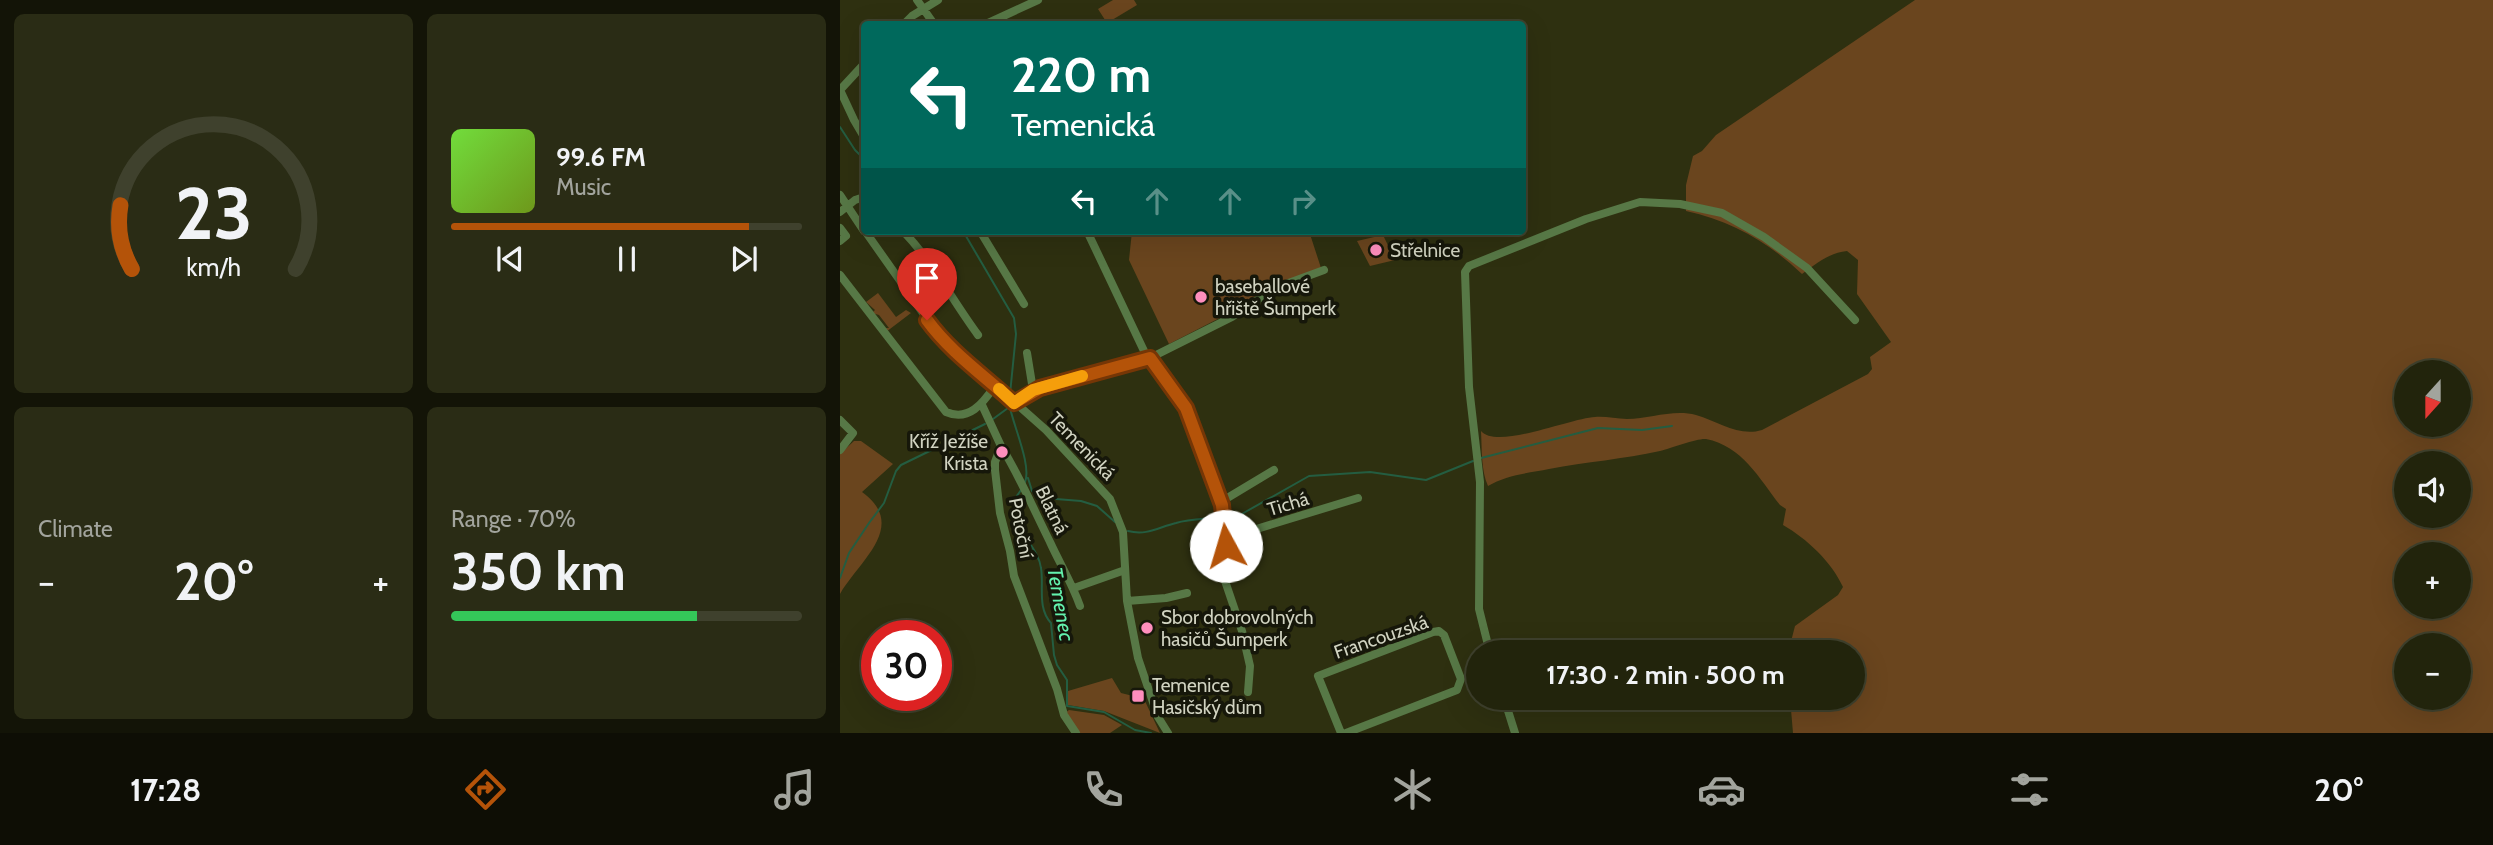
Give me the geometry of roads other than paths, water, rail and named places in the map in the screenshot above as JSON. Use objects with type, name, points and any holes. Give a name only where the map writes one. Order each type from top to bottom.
[{"type":"street","points":[[917,0],[932,21]]},
{"type":"street","points":[[908,21],[938,0]]},
{"type":"street","points":[[992,21],[1038,0]]},
{"type":"street","points":[[861,67],[840,90],[861,132]]},
{"type":"street","name":"Temenická","points":[[840,195],[844,209],[861,227]]},
{"type":"street","points":[[844,209],[861,198]]},
{"type":"street","points":[[1487,640],[1479,609],[1480,486],[1469,387],[1465,277],[1467,268],[1586,219],[1640,202],[1680,204],[1722,214],[1764,237],[1807,268],[1855,320]]},
{"type":"street","points":[[840,228],[846,236],[840,241]]},
{"type":"street","name":"Temenická","points":[[868,235],[937,333],[1071,456],[1110,499],[1123,532],[1127,601],[1143,676],[1158,717],[1168,733]]},
{"type":"street","points":[[906,235],[924,254],[978,335]]},
{"type":"street","points":[[982,235],[1024,304]]},
{"type":"street","points":[[1089,235],[1138,340],[1186,408],[1219,503],[1227,538],[1223,575],[1250,666],[1248,692]]},
{"type":"street","name":"Temenická","points":[[1013,402],[1033,390],[1150,358],[1232,317],[1275,288],[1324,270]]},
{"type":"street","points":[[840,275],[943,410],[953,415],[974,411],[998,388]]},
{"type":"street","points":[[1027,353],[1033,390]]},
{"type":"street","points":[[982,405],[1001,446]]},
{"type":"street","points":[[840,420],[853,433],[840,450]]},
{"type":"street","name":"Blatná","points":[[1001,446],[1074,588],[1080,606]]},
{"type":"street","name":"Potoční","points":[[1001,446],[995,470],[1000,513],[1014,576],[1057,689],[1064,715],[1076,733]]},
{"type":"street","points":[[1219,503],[1274,470]]},
{"type":"street","name":"Tichá","points":[[1227,538],[1358,498]]},
{"type":"street","points":[[1074,588],[1125,570]]},
{"type":"street","points":[[1127,601],[1166,598],[1187,593]]},
{"type":"street","name":"Francouzská","points":[[1439,631],[1447,640],[1461,679],[1457,690],[1343,733],[1318,676],[1439,631]]},
{"type":"street","points":[[1508,710],[1515,733]]},
{"type":"waterway","name":"Temenec","points":[[840,127],[861,156]]},
{"type":"waterway","name":"Temenec","points":[[965,235],[1014,318],[1016,334],[1010,394]]},
{"type":"waterway","name":"Temenec","points":[[1009,403],[1024,455],[1025,482]]},
{"type":"waterway","points":[[993,419],[1008,408]]},
{"type":"waterway","points":[[840,578],[849,553],[884,503],[896,471],[901,465],[985,424]]},
{"type":"waterway","points":[[1481,458],[1598,428],[1642,430],[1672,426]]},
{"type":"waterway","points":[[1227,516],[1240,515],[1309,476],[1370,472],[1426,480],[1473,461]]},
{"type":"waterway","points":[[1028,478],[1032,491],[1056,499],[1081,501],[1097,506],[1115,522]]},
{"type":"waterway","name":"Temenec","points":[[1021,490],[1014,500],[1016,517],[1040,562],[1042,604],[1051,623],[1057,665],[1067,680],[1067,706],[1104,712],[1135,730],[1151,733]]},
{"type":"waterway","points":[[1128,531],[1147,532],[1181,522],[1221,517]]},
{"type":"place","name":"Střelnice","points":[[1376,250]]},
{"type":"place","name":"baseballové hřiště Šumperk","points":[[1201,297]]},
{"type":"place","name":"Kříž Ježíše Krista","points":[[1002,452]]},
{"type":"place","name":"Sbor dobrovolných hasičů Šumperk","points":[[1147,628]]},
{"type":"place","name":"Temenice Hasičský dům","points":[[1138,696]]}]
